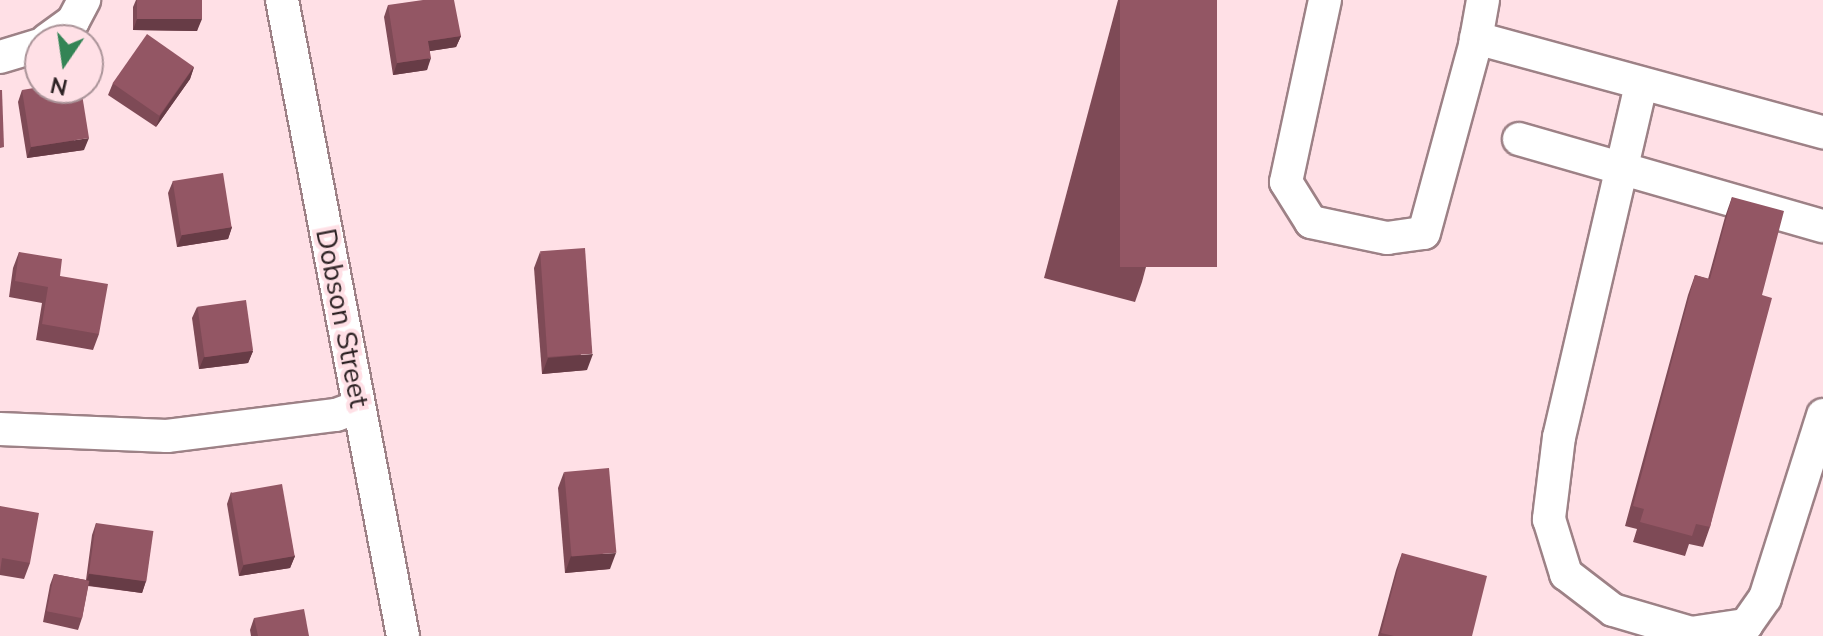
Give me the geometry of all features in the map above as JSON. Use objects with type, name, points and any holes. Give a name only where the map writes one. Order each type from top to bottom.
[{"type":"street","points":[[69,24],[84,0]]},
{"type":"street","name":"Dobson Street","points":[[282,0],[403,636]]},
{"type":"street","points":[[1325,0],[1286,182],[1311,222],[1387,238],[1424,233],[1476,38],[1483,0]]},
{"type":"street","points":[[1476,38],[1823,132]]},
{"type":"street","points":[[0,57],[24,50]]},
{"type":"street","points":[[1641,85],[1559,437],[1549,519],[1566,574],[1613,610],[1691,633],[1746,625],[1765,598],[1823,415]]},
{"type":"street","points":[[1519,139],[1823,226]]},
{"type":"street","points":[[0,429],[167,436],[336,415],[358,407]]},
{"type":"building","points":[[137,0],[202,0],[202,19],[137,19]]},
{"type":"building","points":[[454,0],[461,36],[428,41],[431,58],[397,63],[388,5]]},
{"type":"building","points":[[1120,0],[1217,0],[1217,267],[1120,267]]},
{"type":"building","points":[[147,34],[194,67],[159,116],[113,83]]},
{"type":"building","points":[[0,90],[4,147],[0,148]]},
{"type":"building","points":[[24,104],[84,104],[89,138],[31,147]]},
{"type":"building","points":[[223,173],[232,227],[181,235],[173,181]]},
{"type":"building","points":[[1732,197],[1784,211],[1762,295],[1772,298],[1710,527],[1696,524],[1692,536],[1640,522],[1644,509],[1633,506],[1695,275],[1710,279]]},
{"type":"building","points":[[585,248],[592,354],[548,357],[540,251]]},
{"type":"building","points":[[19,252],[62,259],[60,276],[108,284],[99,334],[42,324],[48,287],[15,281]]},
{"type":"building","points":[[246,300],[253,351],[205,357],[197,307]]},
{"type":"building","points":[[609,468],[616,553],[572,557],[564,472]]},
{"type":"building","points":[[282,484],[295,556],[243,565],[231,493]]},
{"type":"building","points":[[0,506],[39,513],[30,563],[2,558],[0,572]]},
{"type":"building","points":[[96,523],[153,531],[146,582],[89,574]]},
{"type":"building","points":[[1402,553],[1487,576],[1472,636],[1394,636],[1381,633]]},
{"type":"building","points":[[54,574],[89,581],[82,618],[47,611]]},
{"type":"building","points":[[304,609],[309,636],[258,636],[254,618]]}]
